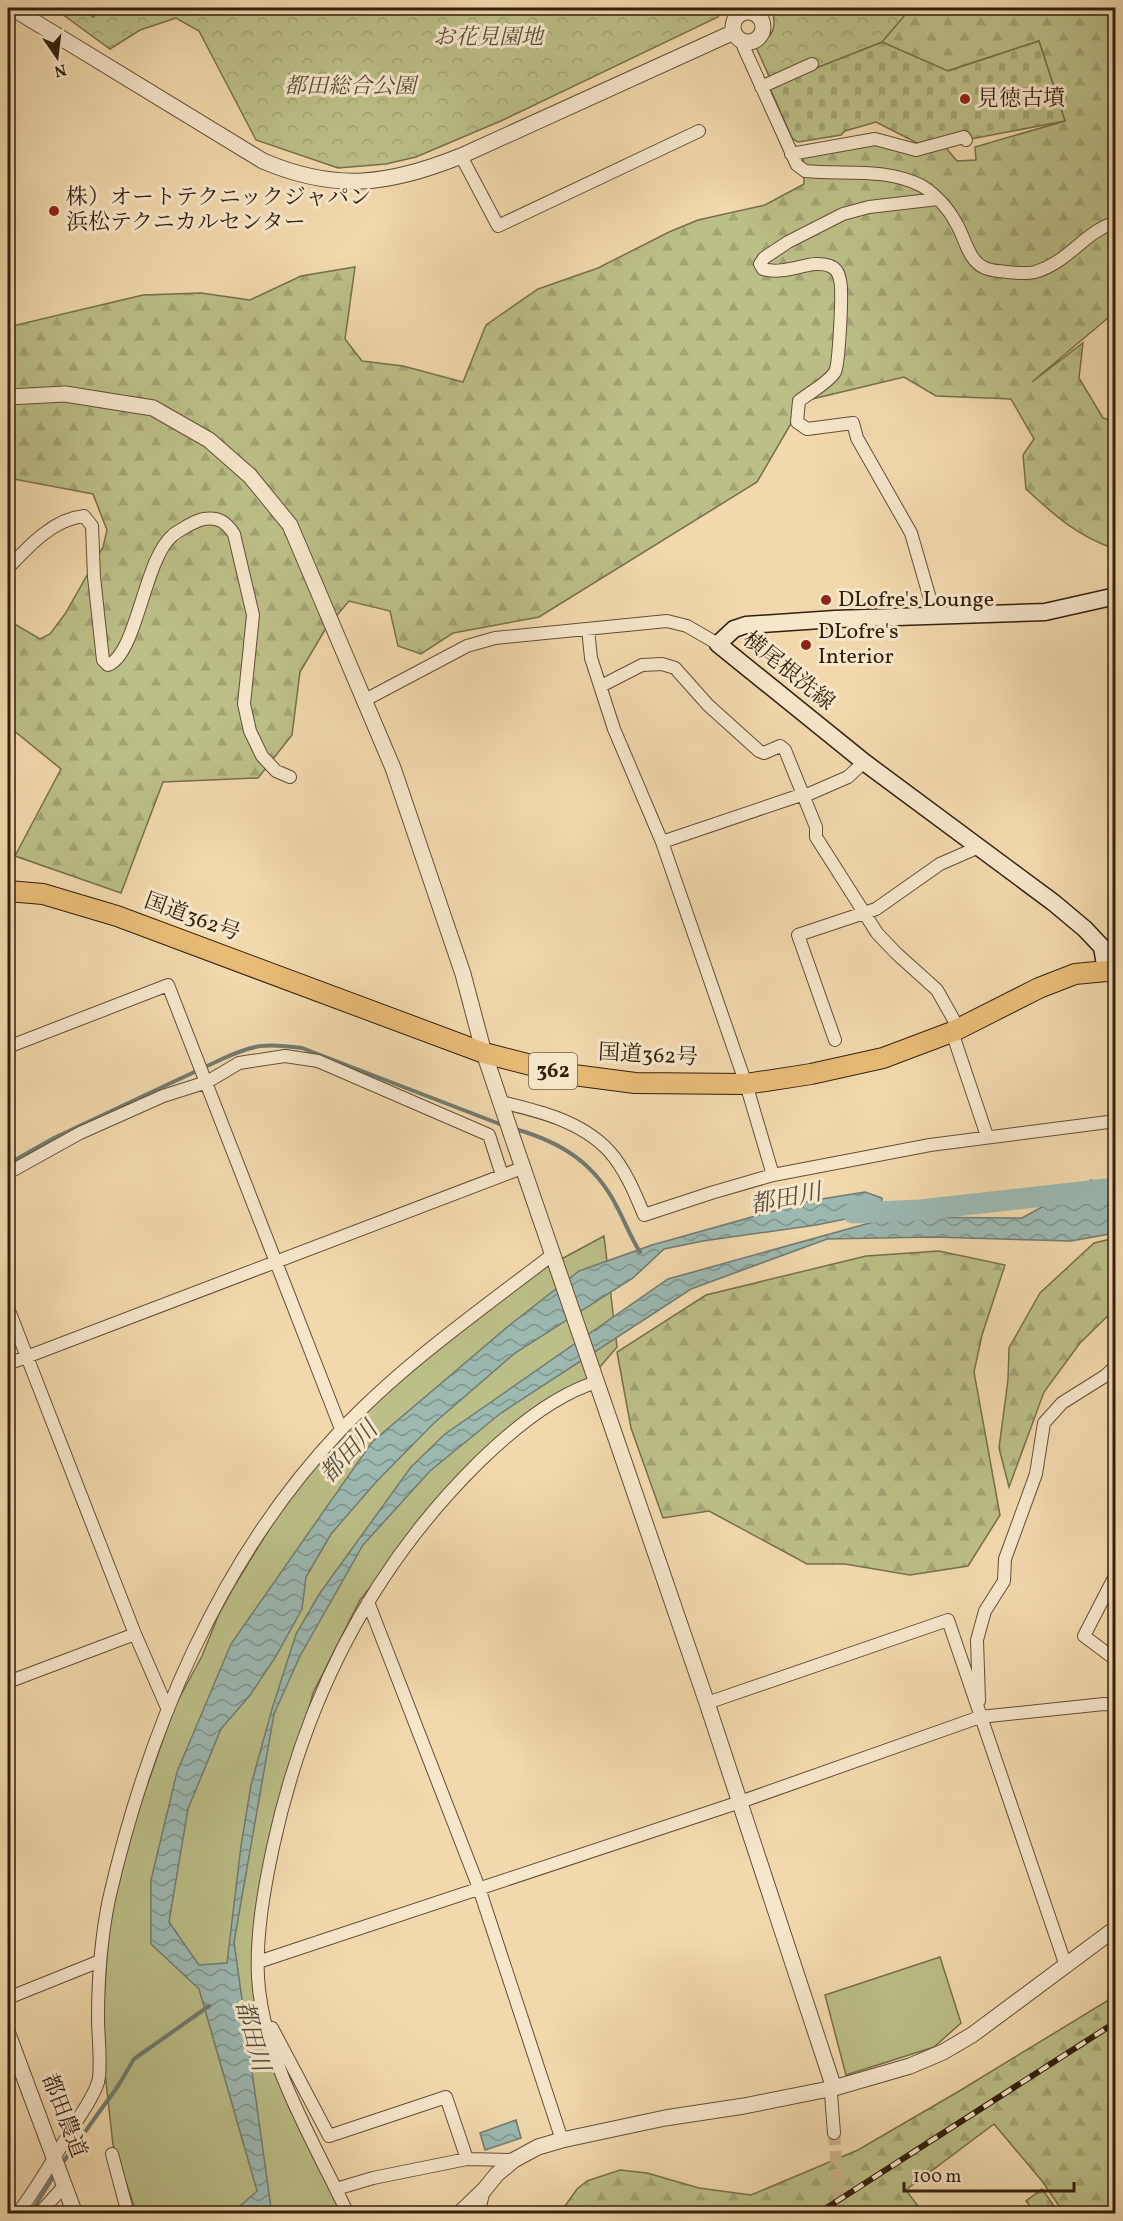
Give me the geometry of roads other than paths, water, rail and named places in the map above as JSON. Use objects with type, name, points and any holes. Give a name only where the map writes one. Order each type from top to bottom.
[{"type":"highway","name":"国道362号","points":[[8,891],[43,894],[117,916],[484,1053],[566,1074],[635,1083],[746,1084],[811,1074],[884,1058],[956,1031],[1039,988],[1075,974],[1111,972]]},
{"type":"main road","name":"横尾根洗線","points":[[1111,972],[1102,946],[1086,929],[864,762],[718,644],[734,629],[746,626],[835,619],[1045,612],[1116,596]]},
{"type":"street","points":[[12,8],[263,161],[295,174],[327,180],[372,181],[423,171],[738,36],[796,165],[805,171],[844,171],[899,178],[922,186],[938,199],[956,222],[975,261],[985,268],[999,271],[1032,272],[1050,267],[1097,231],[1116,222]]},
{"type":"street","points":[[760,87],[812,64]]},
{"type":"street","points":[[461,156],[498,226],[699,131]]},
{"type":"street","points":[[791,154],[875,138],[916,150],[964,137],[966,140]]},
{"type":"street","points":[[935,616],[911,533],[857,438],[853,423],[807,429],[796,422],[800,401],[829,378],[837,366],[841,286],[837,272],[832,266],[819,263],[789,271],[772,272],[763,269],[760,264],[764,258],[788,242],[843,214],[870,207],[938,199]]},
{"type":"street","points":[[8,397],[65,394],[153,408],[209,440],[250,476],[290,525],[393,768],[452,942],[484,1053],[522,1168],[707,1703],[834,2088],[831,2094],[834,2133]]},
{"type":"street","points":[[8,568],[44,533],[71,517],[84,516],[92,526],[94,577],[103,660],[108,665],[114,663],[123,651],[143,599],[151,569],[171,536],[199,520],[214,518],[226,523],[234,534],[253,615],[244,704],[250,730],[262,756],[276,771],[290,777]]},
{"type":"street","points":[[365,700],[467,646],[495,638],[667,621],[687,626],[718,644]]},
{"type":"street","points":[[588,628],[591,658],[614,729],[662,842],[746,1084],[772,1175]]},
{"type":"street","points":[[601,686],[642,664],[662,664],[675,668],[708,705],[759,751],[764,753],[780,746],[785,750],[816,827],[816,837],[864,914],[896,953],[937,990],[956,1031],[987,1136]]},
{"type":"street","points":[[662,842],[809,794],[848,777],[864,762]]},
{"type":"street","points":[[835,1040],[798,935],[876,909],[940,864],[979,847]]},
{"type":"street","points":[[8,1047],[168,985],[341,1429]]},
{"type":"street","points":[[8,1173],[80,1133],[163,1096],[206,1081],[239,1063],[285,1056],[318,1061],[489,1135],[502,1175]]},
{"type":"street","points":[[503,1108],[538,1111],[586,1133],[608,1151],[630,1183],[645,1215],[711,1192],[772,1175],[930,1144],[1116,1121]]},
{"type":"street","points":[[8,1364],[522,1168]]},
{"type":"street","points":[[16,2214],[55,2158],[99,2080],[100,1961],[108,1903],[118,1863],[140,1788],[168,1710],[213,1614],[255,1538],[294,1483],[341,1429],[405,1370],[554,1259]]},
{"type":"street","points":[[8,1308],[135,1634],[168,1710]]},
{"type":"street","points":[[980,1717],[977,1640],[985,1611],[1005,1581],[1005,1558],[1036,1474],[1044,1423],[1062,1403],[1116,1366]]},
{"type":"street","points":[[348,2214],[283,2079],[262,2008],[258,1962],[260,1922],[270,1858],[296,1761],[336,1661],[368,1602],[414,1536],[455,1487],[490,1451],[558,1400],[597,1382]]},
{"type":"street","points":[[1116,1574],[1112,1590],[1084,1636],[1116,1660]]},
{"type":"street","points":[[368,1602],[479,1888],[562,2140]]},
{"type":"street","points":[[707,1703],[948,1620],[1066,1965]]},
{"type":"street","points":[[8,1682],[135,1634]]},
{"type":"street","points":[[258,1962],[740,1802],[980,1717],[1104,1704],[1116,1706]]},
{"type":"street","points":[[459,2214],[497,2174],[514,2160],[538,2147],[665,2118],[744,2106],[834,2088],[910,2066],[943,2052],[972,2035],[1116,1928]]},
{"type":"street","points":[[8,1998],[100,1961]]},
{"type":"street","points":[[262,2008],[329,2136],[446,2097],[467,2159]]},
{"type":"street","name":"都田農道","points":[[8,2034],[75,2214]]},
{"type":"street","points":[[112,2154],[128,2214]]},
{"type":"street","points":[[336,2189],[373,2178],[467,2159],[514,2160]]},
{"type":"street","points":[[39,2214],[64,2181]]},
{"type":"street","points":[[478,2214],[484,2190]]},
{"type":"water","points":[[1091,1180],[1115,1186],[1115,1233],[1071,1241],[933,1237],[827,1239],[691,1289],[501,1413],[430,1471],[363,1545],[300,1656],[274,1714],[234,1942],[271,2208],[266,2213],[232,2213],[257,2191],[199,1989],[151,1944],[151,1880],[177,1772],[231,1644],[372,1442],[511,1324],[579,1271],[652,1245],[809,1201],[865,1192],[882,1198],[881,1212],[816,1225],[703,1241],[664,1249],[633,1278],[515,1353],[433,1424],[376,1482],[331,1534],[306,1577],[302,1609],[276,1656],[251,1694],[221,1729],[188,1809],[169,1922],[199,1965],[227,1963],[251,1785],[296,1634],[320,1593],[411,1467],[445,1434],[668,1279],[891,1217],[1022,1218]]},
{"type":"water","points":[[516,2120],[521,2138],[485,2150],[480,2133]]},
{"type":"waterway","points":[[93,16],[96,8]]},
{"type":"waterway","points":[[8,1164],[54,1138],[222,1059],[243,1050],[270,1045],[302,1048],[505,1126]]},
{"type":"waterway","points":[[515,1129],[547,1140],[575,1156],[587,1166],[608,1192],[640,1252]]},
{"type":"waterway","name":"都田川","points":[[853,1213],[920,1210],[1116,1188]]},
{"type":"waterway","points":[[61,2165],[118,2086],[134,2059],[209,2006]]},
{"type":"waterway","points":[[30,2214],[55,2174]]},
{"type":"tunnel","points":[[834,2133],[840,2214]]},
{"type":"railway","points":[[817,2214],[1116,2022]]},
{"type":"place","name":"見徳古墳","points":[[965,99]]},
{"type":"place","name":"株）オートテクニックジャパン 浜松テクニカルセンター","points":[[54,211]]},
{"type":"place","name":"DLofre's Lounge","points":[[826,600]]},
{"type":"place","name":"DLofre's Interior","points":[[806,645]]},
{"type":"park label","name":"お花見園地","points":[[488,38]]},
{"type":"park label","name":"都田総合公園","points":[[350,87]]}]
